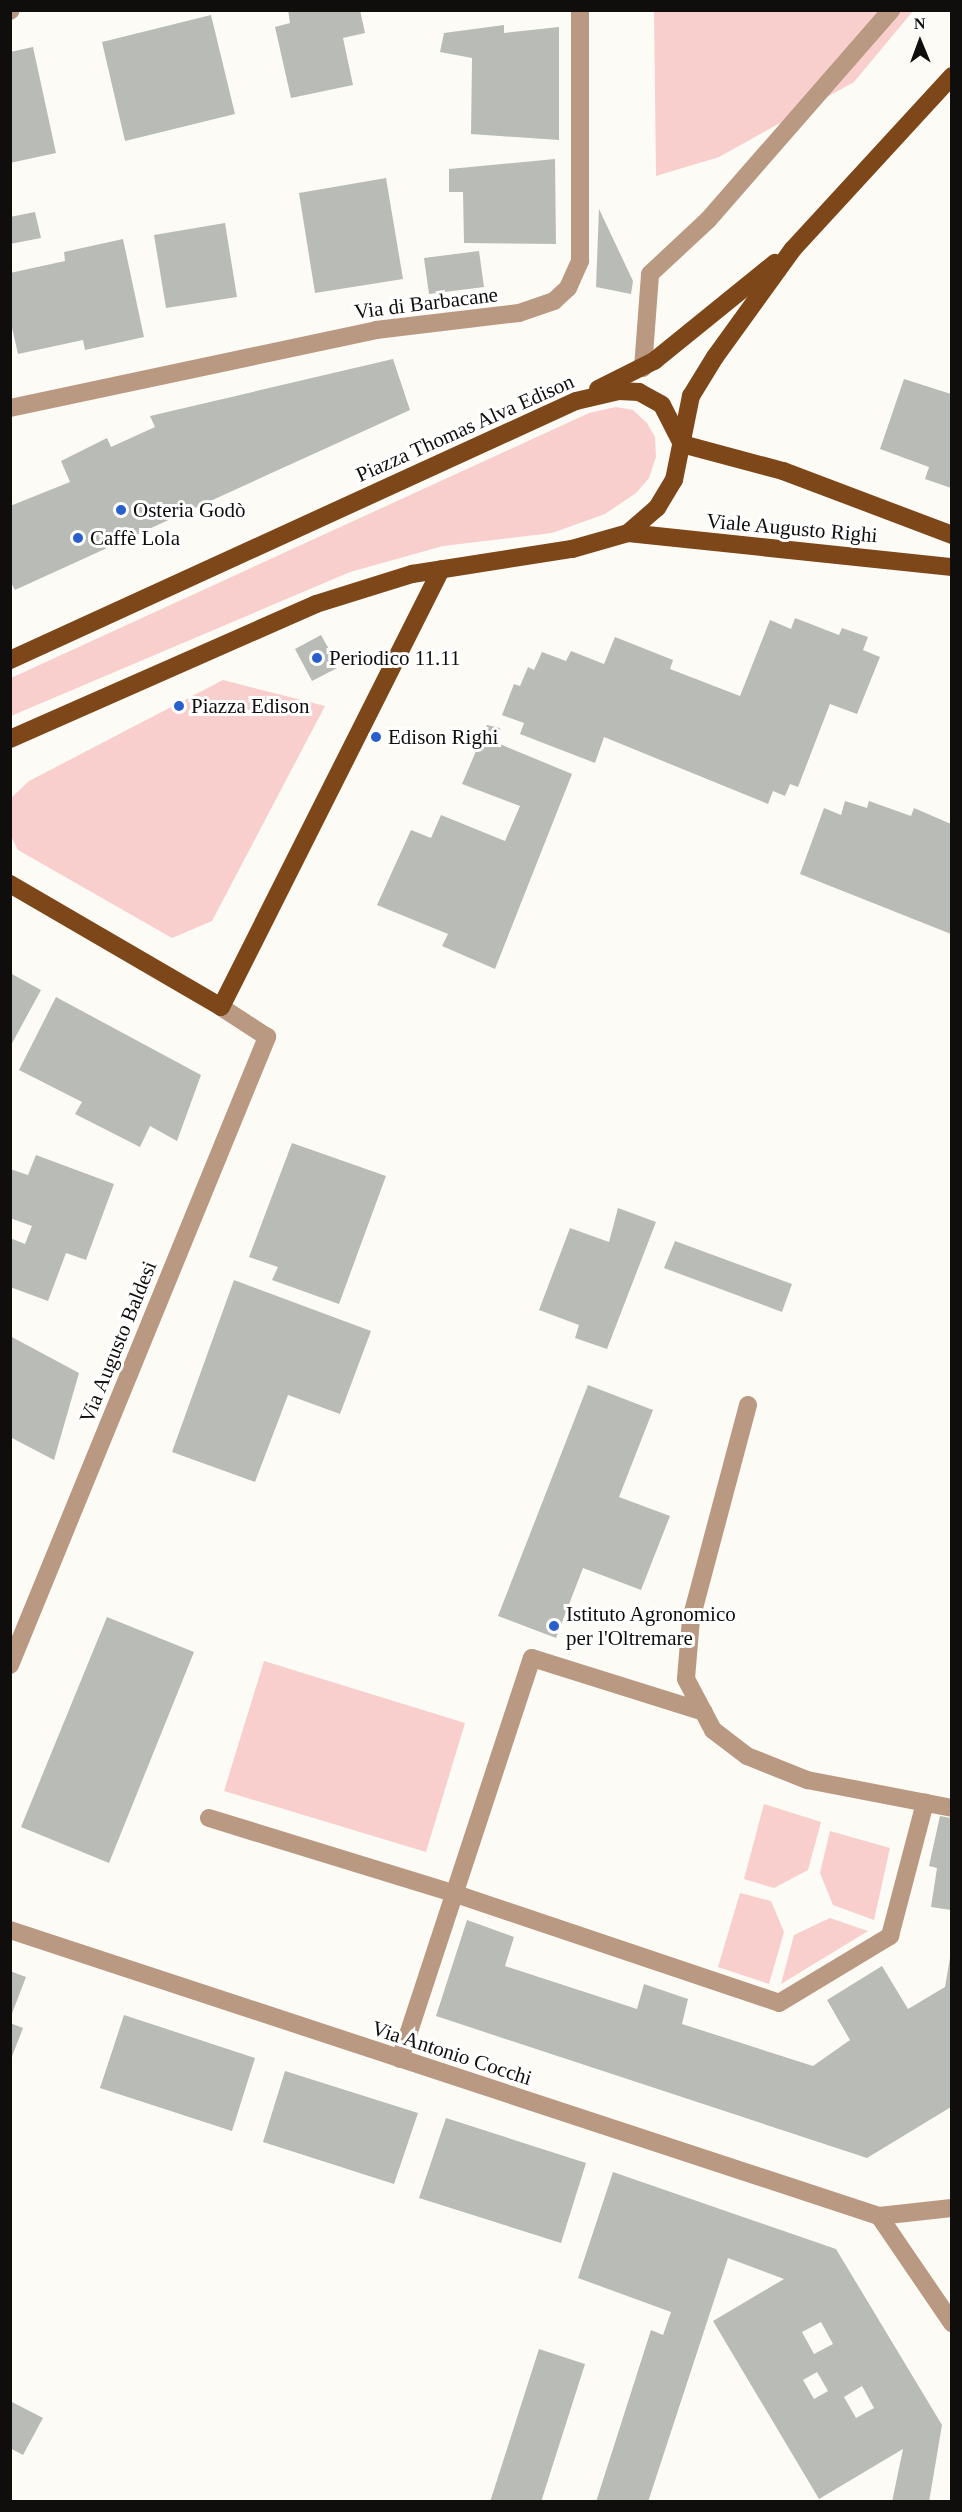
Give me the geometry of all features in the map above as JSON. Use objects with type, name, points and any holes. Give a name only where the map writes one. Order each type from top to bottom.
[{"type":"main road","points":[[10,740],[316,604],[441,568],[572,549],[628,533],[657,508],[670,488],[696,386],[793,249],[951,76]]},
{"type":"main road","points":[[576,401],[643,368],[793,249]]},
{"type":"main road","name":"Piazza Thomas Alva Edison","points":[[10,660],[576,401],[619,392],[639,392],[662,405],[682,444]]},
{"type":"main road","name":"Viale Augusto Righi","points":[[682,444],[783,471],[951,535]]},
{"type":"main road","name":"Viale Augusto Righi","points":[[628,533],[951,567]]},
{"type":"main road","points":[[10,884],[221,1007],[441,568]]},
{"type":"street","name":"Via di Barbacane","points":[[10,408],[376,330],[519,314],[554,301],[568,288],[580,261],[580,10]]},
{"type":"street","points":[[643,368],[650,274],[708,220],[891,10]]},
{"type":"street","name":"Via Augusto Baldesi","points":[[10,1665],[267,1037],[221,1007]]},
{"type":"street","points":[[748,1405],[691,1619],[686,1679],[713,1730],[747,1756],[807,1780],[951,1808]]},
{"type":"street","points":[[400,2060],[532,1658],[704,1712]]},
{"type":"street","points":[[209,1818],[453,1893],[779,2003],[890,1936],[925,1803]]},
{"type":"street","name":"Via Antonio Cocchi","points":[[10,1930],[879,2216]]},
{"type":"street","points":[[951,2208],[879,2216],[951,2324]]},
{"type":"shaded area","points":[[654,11],[913,11],[854,82],[719,157],[656,176]]},
{"type":"shaded area","points":[[616,407],[633,410],[647,423],[655,437],[656,457],[649,478],[636,493],[605,514],[552,533],[443,546],[350,572],[11,716],[11,678],[589,413]]},
{"type":"shaded area","points":[[223,680],[325,706],[212,921],[172,938],[18,850],[11,836],[11,798],[29,781]]},
{"type":"shaded area","points":[[264,1661],[465,1723],[426,1852],[224,1791]]},
{"type":"shaded area","points":[[764,1804],[821,1822],[808,1870],[774,1888],[744,1879]]},
{"type":"shaded area","points":[[830,1831],[890,1848],[874,1920],[833,1905],[820,1873]]},
{"type":"shaded area","points":[[740,1893],[771,1901],[784,1932],[769,1984],[718,1967]]},
{"type":"shaded area","points":[[830,1918],[868,1931],[781,1984],[794,1935]]},
{"type":"building","points":[[288,10],[360,10],[365,33],[343,38],[353,85],[291,98],[275,27],[290,23]]},
{"type":"building","points":[[211,15],[235,114],[125,141],[102,42]]},
{"type":"building","points":[[504,25],[504,33],[559,27],[559,140],[471,134],[472,58],[440,52],[444,33]]},
{"type":"building","points":[[33,47],[56,153],[10,163],[10,52]]},
{"type":"building","points":[[555,159],[556,244],[464,243],[463,192],[449,192],[449,169]]},
{"type":"building","points":[[386,178],[403,279],[315,293],[299,193]]},
{"type":"building","points":[[599,209],[633,281],[631,294],[596,287]]},
{"type":"building","points":[[35,212],[41,238],[10,244],[10,217]]},
{"type":"building","points":[[225,223],[237,297],[166,308],[154,235]]},
{"type":"building","points":[[123,239],[144,337],[85,350],[83,340],[18,354],[10,319],[10,273],[65,261],[64,252]]},
{"type":"building","points":[[479,251],[484,287],[429,294],[424,258]]},
{"type":"building","points":[[393,359],[410,410],[15,590],[10,581],[10,506],[70,482],[61,461],[107,438],[111,447],[155,427],[150,416]]},
{"type":"building","points":[[904,379],[951,394],[951,488],[925,479],[929,467],[880,449]]},
{"type":"building","points":[[795,618],[839,635],[842,628],[868,637],[863,650],[880,657],[857,714],[830,704],[798,787],[790,784],[785,796],[773,791],[768,804],[604,737],[595,763],[520,734],[524,723],[502,715],[514,684],[520,686],[528,667],[534,670],[542,652],[566,661],[571,651],[604,664],[615,637],[673,660],[670,669],[740,696],[770,620],[791,629]]},
{"type":"building","name":"Periodico 11.11","points":[[321,635],[339,667],[312,681],[295,649]]},
{"type":"building","points":[[487,725],[500,728],[495,742],[572,774],[495,969],[442,946],[448,934],[377,905],[411,830],[431,838],[441,815],[505,841],[520,806],[462,784]]},
{"type":"building","points":[[845,801],[867,808],[869,801],[911,816],[914,808],[951,824],[951,934],[800,874],[824,808],[841,815]]},
{"type":"building","points":[[10,973],[41,990],[10,1047]]},
{"type":"building","points":[[56,997],[201,1075],[177,1141],[150,1126],[140,1147],[75,1114],[82,1102],[19,1070]]},
{"type":"building","points":[[292,1143],[386,1176],[339,1304],[272,1280],[278,1267],[249,1257]]},
{"type":"building","points":[[36,1155],[114,1184],[86,1260],[66,1253],[48,1301],[10,1287],[10,1238],[25,1244],[32,1226],[10,1218],[10,1169],[28,1175]]},
{"type":"building","points":[[618,1208],[656,1222],[607,1349],[575,1338],[579,1325],[539,1310],[570,1228],[609,1242]]},
{"type":"building","points":[[675,1241],[792,1284],[782,1312],[664,1268]]},
{"type":"building","points":[[234,1280],[371,1331],[340,1414],[288,1395],[255,1482],[172,1452]]},
{"type":"building","points":[[10,1336],[79,1373],[54,1460],[10,1437]]},
{"type":"building","points":[[588,1385],[653,1410],[619,1497],[670,1516],[641,1590],[583,1568],[556,1638],[498,1616]]},
{"type":"building","points":[[107,1617],[194,1652],[109,1863],[21,1827]]},
{"type":"building","points":[[940,1816],[951,1818],[951,1910],[931,1907],[937,1868],[929,1866]]},
{"type":"building","points":[[467,1920],[514,1937],[505,1966],[637,2009],[644,1984],[688,1999],[682,2024],[813,2066],[850,2040],[827,2000],[882,1966],[908,2009],[945,1987],[951,1952],[951,2107],[867,2158],[436,2016]]},
{"type":"building","points":[[10,1971],[26,1977],[11,2016],[10,2016]]},
{"type":"building","points":[[124,2015],[255,2058],[232,2131],[100,2088]]},
{"type":"building","points":[[10,2023],[23,2028],[11,2059],[10,2059]]},
{"type":"building","points":[[285,2071],[418,2113],[394,2184],[263,2142]]},
{"type":"building","points":[[446,2118],[586,2163],[561,2243],[419,2198]]},
{"type":"building","points":[[613,2172],[836,2249],[942,2425],[929,2502],[892,2502],[903,2449],[819,2499],[713,2321],[784,2279],[728,2258],[648,2502],[596,2502],[651,2330],[663,2335],[671,2312],[578,2278]],"holes":[[[821,2322],[833,2344],[814,2354],[802,2332]],[[817,2372],[828,2391],[814,2399],[803,2380]],[[862,2386],[874,2408],[856,2418],[844,2397]]]},
{"type":"building","points":[[539,2349],[585,2364],[541,2502],[490,2502]]},
{"type":"building","points":[[10,2401],[43,2418],[23,2455],[10,2448]]},
{"type":"place","name":"Osteria Godò","points":[[121,510]]},
{"type":"place","name":"Caffè Lola","points":[[78,538]]},
{"type":"place","name":"Periodico 11.11","points":[[317,658]]},
{"type":"place","name":"Piazza Edison","points":[[179,706]]},
{"type":"place","name":"Edison Righi","points":[[376,737]]},
{"type":"place","name":"Istituto Agronomico per l'Oltremare","points":[[554,1626]]}]
